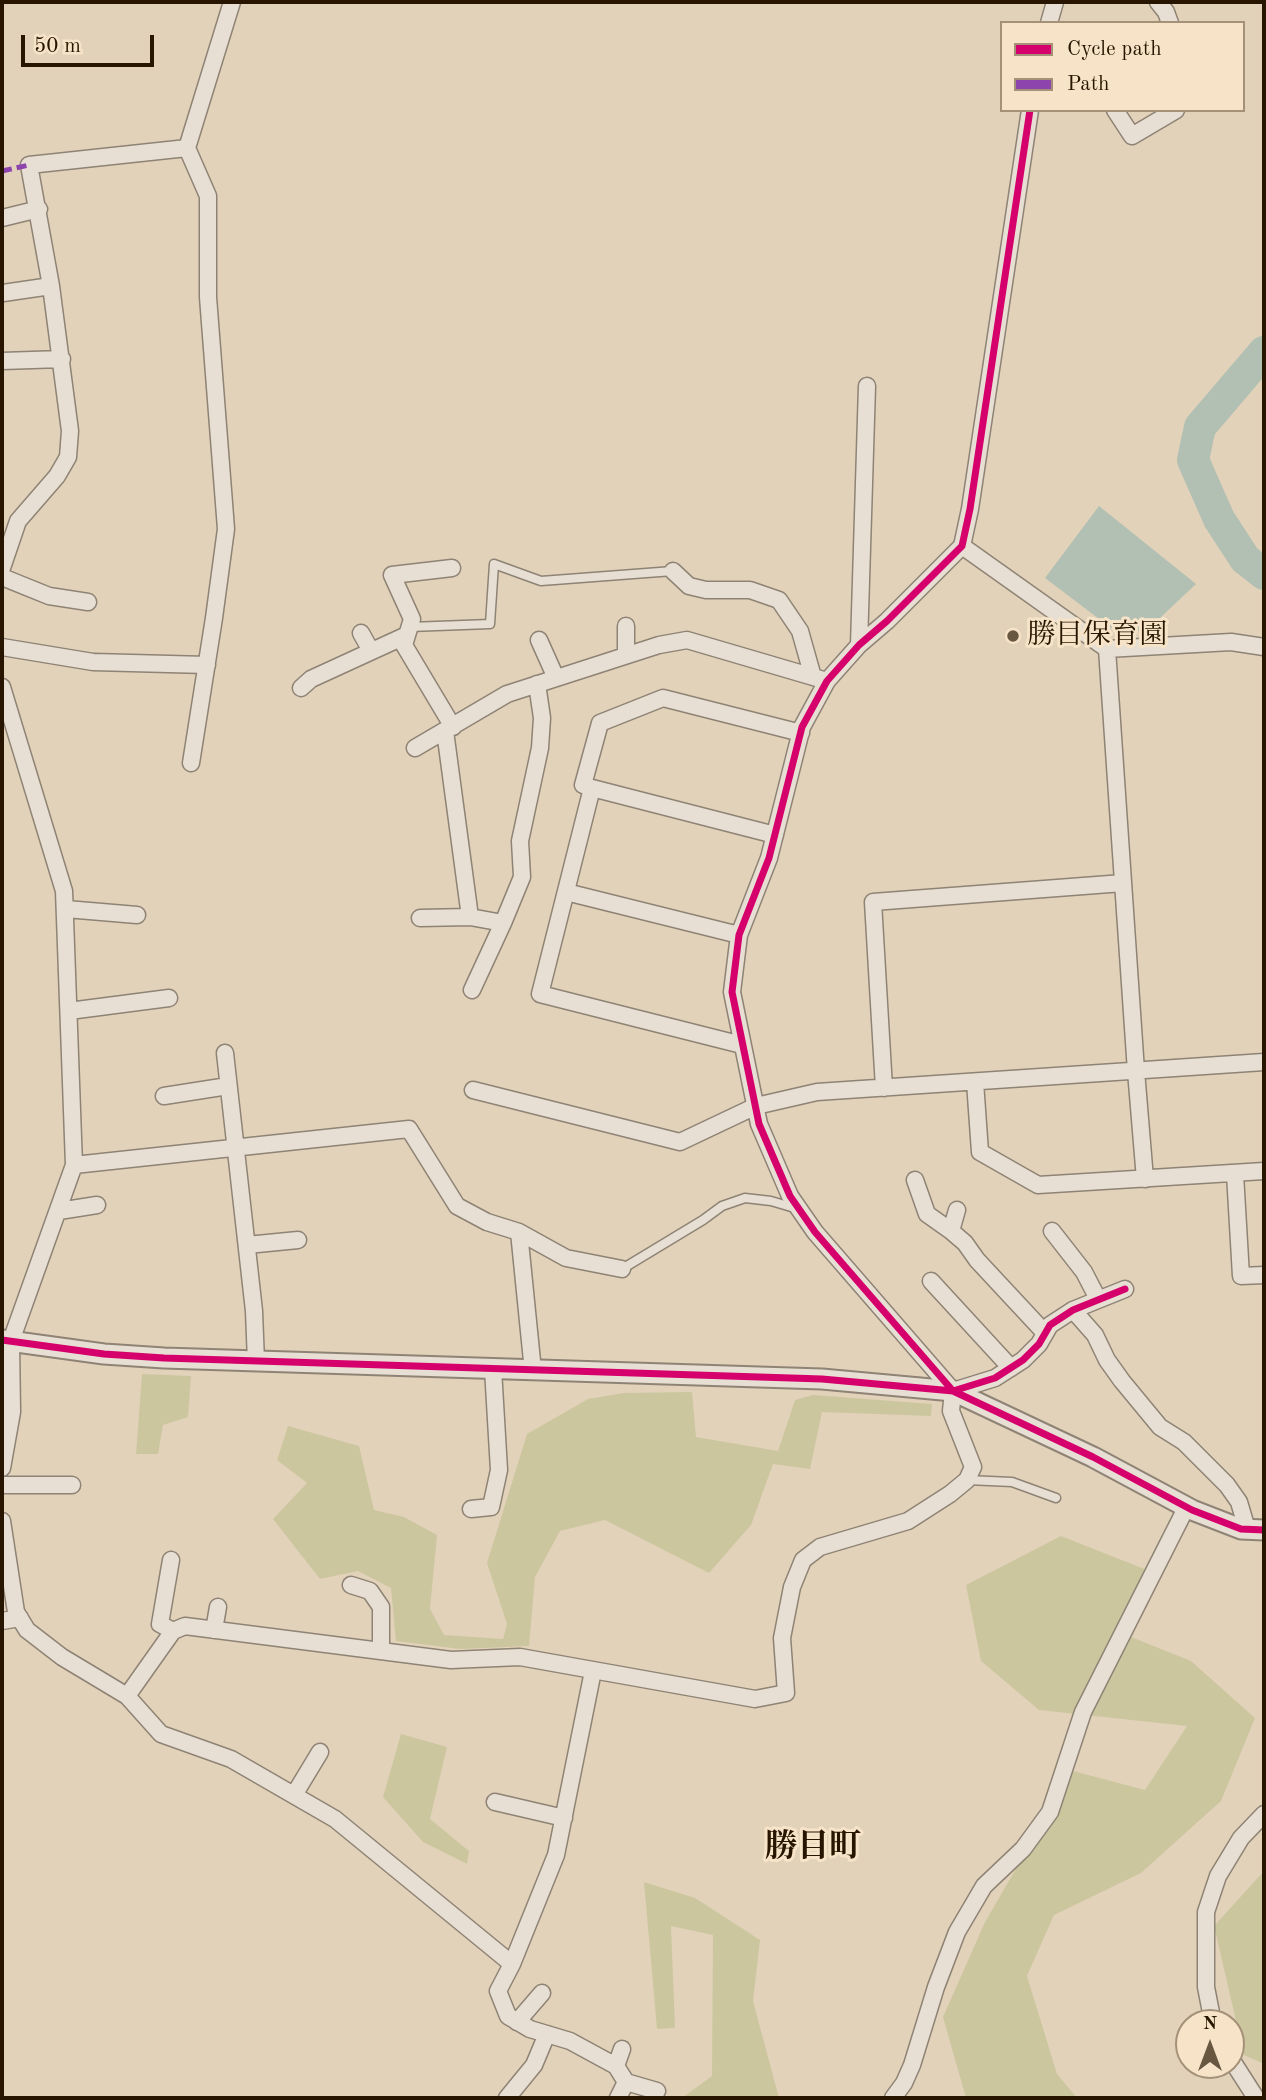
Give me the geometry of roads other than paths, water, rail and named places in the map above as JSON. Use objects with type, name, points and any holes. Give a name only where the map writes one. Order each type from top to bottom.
[{"type":"street","points":[[191,763],[226,529],[208,297],[208,196],[187,148],[232,2]]},
{"type":"street","points":[[1050,21],[1055,2]]},
{"type":"street","points":[[1158,2],[1169,21]]},
{"type":"street","points":[[127,1696],[173,1631],[185,1626],[451,1660],[520,1657],[755,1699],[786,1693],[782,1637],[792,1587],[803,1560],[820,1547],[908,1521],[967,1480],[973,1467],[951,1411],[953,1391],[815,1232],[790,1196],[764,1136],[732,992],[739,935],[769,858],[801,733],[820,679],[896,612],[962,546],[970,509],[1030,112]]},
{"type":"street","points":[[1116,112],[1132,136],[1173,112]]},
{"type":"street","points":[[2,568],[18,521],[57,475],[68,457],[70,431],[51,286],[29,165],[187,148]]},
{"type":"street","points":[[2,218],[39,209]]},
{"type":"street","points":[[4,293],[51,286]]},
{"type":"street","points":[[2,360],[62,359]]},
{"type":"street","points":[[859,645],[867,386]]},
{"type":"street","points":[[962,546],[1107,649],[1231,642],[1264,647]]},
{"type":"street","points":[[452,568],[392,575],[412,619],[404,645],[449,729],[470,917]]},
{"type":"street","points":[[673,571],[689,586],[706,590],[750,590],[779,600],[800,631],[820,679]]},
{"type":"street","points":[[2,577],[49,596],[88,602]]},
{"type":"street","points":[[626,626],[626,655]]},
{"type":"street","points":[[302,688],[311,680],[409,631]]},
{"type":"street","points":[[361,633],[371,652]]},
{"type":"street","points":[[539,640],[556,678]]},
{"type":"street","points":[[415,748],[507,694],[659,645],[687,640],[820,679]]},
{"type":"street","points":[[2,647],[93,662],[207,665]]},
{"type":"street","points":[[1107,649],[1146,1179]]},
{"type":"street","points":[[472,990],[522,877],[520,841],[540,748],[542,718],[537,684]]},
{"type":"street","points":[[2,687],[64,891],[74,1164],[59,1211],[6,1340],[12,1412],[2,1468]]},
{"type":"street","points":[[775,835],[583,785],[600,723],[663,698],[801,733]]},
{"type":"street","points":[[592,788],[540,994],[742,1045]]},
{"type":"street","points":[[884,1088],[873,902],[1123,883]]},
{"type":"street","points":[[566,892],[739,935]]},
{"type":"street","points":[[66,909],[137,915]]},
{"type":"street","points":[[419,918],[470,917],[503,923]]},
{"type":"street","points":[[69,1011],[169,998]]},
{"type":"street","points":[[225,1053],[254,1311],[256,1362]]},
{"type":"street","points":[[473,1090],[680,1142],[756,1106],[817,1092],[1264,1062]]},
{"type":"street","points":[[975,1082],[980,1152],[1038,1185],[1264,1171]]},
{"type":"street","points":[[164,1096],[229,1086]]},
{"type":"street","points":[[74,1164],[409,1129],[457,1206],[487,1222],[519,1232],[566,1258],[622,1269]]},
{"type":"street","points":[[1235,1174],[1241,1276],[1264,1275]]},
{"type":"street","points":[[915,1180],[927,1214],[964,1243],[976,1260],[1045,1333]]},
{"type":"street","points":[[59,1211],[97,1205]]},
{"type":"street","points":[[951,1231],[957,1210]]},
{"type":"street","points":[[1052,1231],[1084,1272],[1098,1300]]},
{"type":"street","points":[[519,1232],[533,1371]]},
{"type":"street","points":[[247,1245],[298,1240]]},
{"type":"street","points":[[930,1281],[1011,1368]]},
{"type":"street","points":[[953,1391],[995,1378],[1023,1360],[1039,1344],[1050,1325],[1073,1310],[1125,1289]]},
{"type":"street","points":[[1073,1310],[1095,1335],[1107,1360],[1122,1381],[1160,1426],[1184,1441],[1227,1485],[1256,1530]]},
{"type":"street","points":[[6,1340],[104,1354],[256,1362],[822,1379],[953,1391],[1093,1457],[1186,1508],[1241,1529],[1256,1530]]},
{"type":"street","points":[[471,1509],[491,1507],[499,1470],[492,1449],[493,1369]]},
{"type":"street","points":[[2,1485],[72,1485]]},
{"type":"street","points":[[893,2098],[912,2065],[936,1987],[957,1932],[984,1886],[1023,1849],[1050,1812],[1083,1712],[1186,1508]]},
{"type":"street","points":[[2,1521],[16,1612],[27,1630],[62,1657],[127,1696],[161,1734],[231,1759],[335,1819],[512,1964]]},
{"type":"street","points":[[171,1560],[160,1624],[173,1631]]},
{"type":"street","points":[[351,1585],[370,1591],[381,1607],[381,1651]]},
{"type":"street","points":[[214,1630],[218,1607]]},
{"type":"street","points":[[2,1621],[20,1618]]},
{"type":"street","points":[[593,1671],[556,1855],[512,1964],[498,1991],[508,2017],[530,2029],[570,2041],[616,2066],[626,2082],[657,2091]]},
{"type":"street","points":[[294,1795],[320,1752]]},
{"type":"street","points":[[495,1802],[564,1818]]},
{"type":"street","points":[[1210,2009],[1206,1987],[1206,1912],[1218,1876],[1241,1838],[1264,1814]]},
{"type":"street","points":[[517,2021],[542,1993]]},
{"type":"street","points":[[507,2098],[534,2065],[547,2034]]},
{"type":"street","points":[[616,2066],[622,2049]]},
{"type":"street","points":[[1244,2079],[1256,2098]]},
{"type":"street","points":[[618,2098],[626,2082]]},
{"type":"lane","points":[[409,631],[490,624],[494,564],[541,581],[673,571]]},
{"type":"lane","points":[[622,1269],[722,1206],[745,1198],[771,1201],[799,1210]]},
{"type":"lane","points":[[967,1480],[1012,1482],[1056,1498]]},
{"type":"waterway","points":[[1264,352],[1200,427],[1193,460],[1219,519],[1245,559],[1264,574]]},
{"type":"place","name":"勝目保育園","points":[[1013,636]]},
{"type":"district","name":"勝目町","points":[[813,1848]]}]
